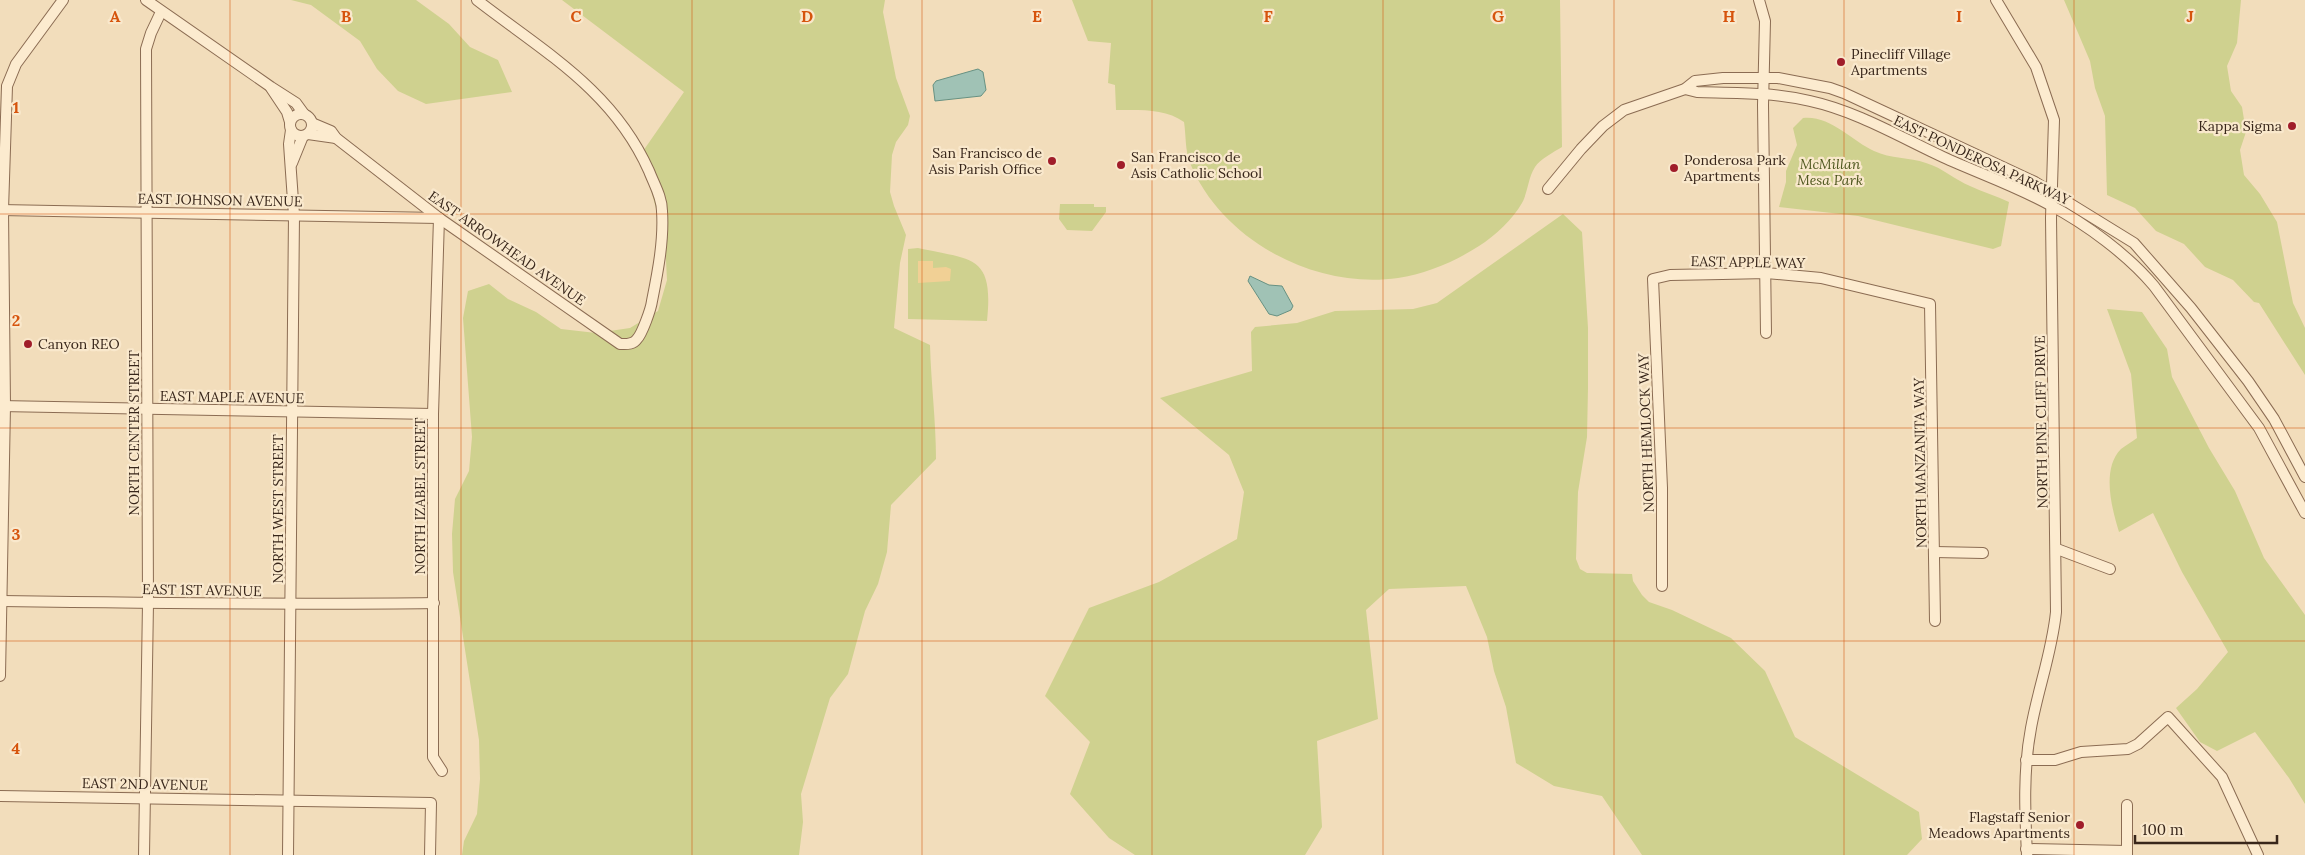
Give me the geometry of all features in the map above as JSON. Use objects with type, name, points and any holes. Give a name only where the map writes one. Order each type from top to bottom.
[{"type":"street","points":[[0,676],[2,210],[7,86],[16,64],[63,0]]},
{"type":"street","points":[[146,0],[271,88],[296,103],[304,114],[311,119],[312,123],[305,135],[294,134],[287,112],[271,88]]},
{"type":"street","name":"EAST ARROWHEAD AVENUE","points":[[312,123],[331,131],[336,138],[438,218],[620,344],[630,344],[638,339],[652,305],[659,265],[662,210],[659,195],[641,154],[628,131],[580,78],[547,50],[477,0]]},
{"type":"street","points":[[1759,0],[1765,21],[1763,93],[1766,333]]},
{"type":"street","name":"NORTH PINE CLIFF DRIVE","points":[[1996,0],[2036,67],[2054,120],[2051,205],[2057,549],[2056,612],[2054,635],[2031,727],[2026,760],[2026,852]]},
{"type":"street","name":"NORTH CENTER STREET","points":[[144,855],[148,603],[146,49],[160,14]]},
{"type":"street","name":"EAST PONDEROSA PARKWAY","points":[[1548,189],[1603,126],[1624,110],[1685,89],[1695,82],[1706,79],[1778,78],[1830,88],[2052,191],[2134,243],[2192,308],[2253,389],[2274,419],[2305,477]]},
{"type":"street","name":"EAST PONDEROSA PARKWAY","points":[[1685,89],[1697,92],[1763,93],[1812,101],[1890,131],[2051,205],[2088,228],[2147,278],[2254,419],[2305,513]]},
{"type":"street","points":[[291,126],[296,115],[304,114]]},
{"type":"street","points":[[1890,131],[1895,118]]},
{"type":"street","name":"NORTH WEST STREET","points":[[288,855],[294,215],[292,163],[289,144],[291,126]]},
{"type":"street","name":"EAST ARROWHEAD AVENUE","points":[[305,135],[336,138]]},
{"type":"street","name":"NORTH WEST STREET","points":[[292,163],[305,135]]},
{"type":"street","name":"EAST JOHNSON AVENUE","points":[[2,210],[438,218]]},
{"type":"street","name":"NORTH IZABEL STREET","points":[[438,218],[433,414],[433,757],[442,771]]},
{"type":"street","points":[[2147,278],[2158,268]]},
{"type":"street","name":"EAST APPLE WAY","points":[[1653,279],[1670,275],[1766,274],[1821,278],[1930,304]]},
{"type":"street","name":"NORTH HEMLOCK WAY","points":[[1653,279],[1662,488],[1662,586]]},
{"type":"street","name":"NORTH MANZANITA WAY","points":[[1930,304],[1935,621]]},
{"type":"street","name":"EAST MAPLE AVENUE","points":[[2,406],[433,414]]},
{"type":"street","points":[[2057,549],[2110,570]]},
{"type":"street","points":[[1935,552],[1983,553]]},
{"type":"street","name":"EAST 1ST AVENUE","points":[[0,601],[217,602],[291,605],[434,603]]},
{"type":"street","points":[[2026,760],[2055,760],[2080,752],[2128,749],[2138,744],[2168,717],[2222,777],[2236,803],[2258,855]]},
{"type":"street","name":"EAST 2ND AVENUE","points":[[0,796],[289,800]]},
{"type":"street","points":[[289,800],[431,803],[430,855]]},
{"type":"street","points":[[2026,852],[2127,853],[2127,805]]},
{"type":"green space","points":[[291,0],[416,0],[449,24],[470,47],[498,60],[512,92],[426,104],[398,91],[377,69],[360,41],[311,5]]},
{"type":"green space","points":[[562,0],[885,0],[883,12],[896,78],[910,116],[908,125],[896,142],[892,155],[890,192],[906,235],[900,263],[894,328],[930,345],[936,459],[891,505],[887,552],[878,584],[865,611],[848,674],[830,698],[801,794],[803,822],[799,855],[462,855],[464,841],[477,814],[480,779],[479,740],[453,572],[452,534],[455,499],[469,471],[472,437],[463,318],[468,291],[489,284],[508,299],[536,312],[561,329],[596,333],[630,328],[658,311],[667,280],[665,241],[641,154],[684,92]]},
{"type":"green space","points":[[1072,0],[1560,0],[1562,147],[1537,164],[1522,203],[1503,227],[1479,246],[1451,262],[1409,276],[1367,280],[1335,276],[1305,267],[1275,254],[1248,237],[1224,216],[1205,191],[1190,163],[1186,148],[1184,122],[1177,117],[1160,112],[1116,110],[1115,85],[1108,83],[1111,43],[1088,41]]},
{"type":"green space","points":[[2064,0],[2241,0],[2237,43],[2227,66],[2231,91],[2242,107],[2246,132],[2240,150],[2244,175],[2260,194],[2277,222],[2293,303],[2305,328],[2305,375],[2259,303],[2254,302],[2233,280],[2205,267],[2184,244],[2156,231],[2135,208],[2107,195],[2105,116],[2095,88],[2090,61]]},
{"type":"green space","name":"McMillan Mesa Park","points":[[1803,118],[1813,118],[1832,124],[1880,154],[1932,165],[1964,183],[2009,202],[2001,246],[1993,249],[1858,216],[1779,207],[1786,182],[1786,171],[1797,145],[1793,128]]},
{"type":"green space","points":[[1060,204],[1094,204],[1094,207],[1106,207],[1106,212],[1092,231],[1067,230],[1059,219]]},
{"type":"green space","points":[[1563,214],[1582,232],[1588,328],[1587,437],[1578,492],[1576,559],[1580,569],[1587,573],[1632,574],[1633,581],[1649,602],[1672,610],[1731,638],[1765,671],[1795,737],[1919,812],[1922,839],[1907,855],[1642,855],[1602,796],[1554,786],[1516,763],[1506,707],[1494,671],[1487,637],[1466,586],[1389,589],[1366,610],[1378,719],[1317,741],[1322,827],[1305,855],[1135,855],[1109,838],[1070,794],[1090,742],[1045,696],[1089,608],[1159,582],[1237,539],[1244,492],[1229,455],[1160,398],[1252,371],[1251,332],[1255,327],[1297,323],[1335,311],[1413,309],[1437,303]]},
{"type":"green space","points":[[918,248],[953,255],[975,264],[982,272],[987,283],[987,321],[908,319],[908,249]]},
{"type":"green space","points":[[2107,309],[2142,312],[2167,349],[2172,377],[2209,448],[2235,491],[2264,558],[2305,615],[2305,804],[2289,778],[2255,732],[2217,751],[2200,742],[2176,708],[2197,689],[2228,652],[2182,572],[2153,513],[2119,532],[2111,501],[2111,467],[2121,449],[2137,438],[2131,374]]},
{"type":"sand","points":[[918,261],[933,261],[933,268],[946,267],[951,269],[950,281],[918,283]]},
{"type":"shaded area","points":[[978,69],[983,72],[986,90],[981,96],[935,101],[933,85],[936,81]]},
{"type":"shaded area","points":[[1250,276],[1269,285],[1282,286],[1293,306],[1291,310],[1277,316],[1269,314],[1248,281]]},
{"type":"place","name":"Pinecliff Village Apartments","points":[[1841,62]]},
{"type":"place","name":"Kappa Sigma","points":[[2292,126]]},
{"type":"place","name":"San Francisco de Asis Parish Office","points":[[1052,161]]},
{"type":"place","name":"San Francisco de Asis Catholic School","points":[[1121,165]]},
{"type":"place","name":"Ponderosa Park Apartments","points":[[1674,168]]},
{"type":"place","name":"Canyon REO","points":[[28,344]]},
{"type":"place","name":"Flagstaff Senior Meadows Apartments","points":[[2080,825]]}]
